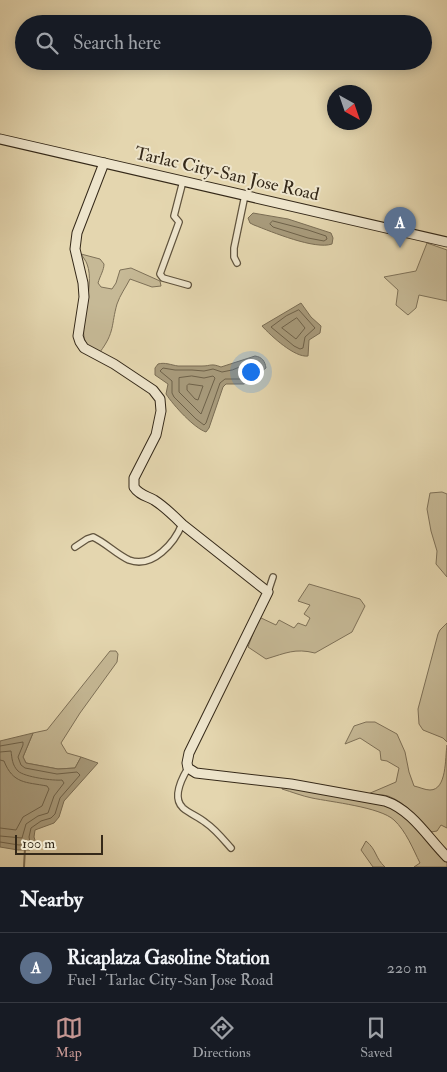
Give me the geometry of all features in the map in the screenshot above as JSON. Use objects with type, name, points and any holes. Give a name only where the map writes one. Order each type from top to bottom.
[{"type":"street","name":"Tarlac City-San Jose Road","points":[[0,139],[447,242]]},
{"type":"street","points":[[104,163],[77,233],[75,244],[84,297],[78,340],[84,348],[127,372],[159,395],[161,411],[156,435],[136,473],[134,485],[138,492],[164,507],[182,524],[268,592]]},
{"type":"street","points":[[182,181],[174,216],[179,222],[160,274],[163,278],[188,285]]},
{"type":"street","points":[[237,264],[234,257],[234,248],[244,195]]},
{"type":"street","points":[[75,547],[87,538],[93,537],[130,560],[142,561],[158,555],[170,546],[182,524]]},
{"type":"street","points":[[231,848],[207,823],[183,808],[178,798],[181,781],[188,768],[189,753],[268,592],[273,577]]},
{"type":"street","points":[[188,768],[196,773],[291,784],[385,800],[408,814],[447,857]]},
{"type":"shaded area","points":[[427,243],[447,250],[447,301],[419,295],[416,308],[408,315],[396,305],[398,290],[384,277],[416,271]]},
{"type":"shaded area","points":[[81,254],[100,259],[104,264],[98,283],[101,287],[112,289],[120,270],[131,268],[160,281],[161,286],[152,287],[130,279],[118,301],[110,334],[100,352],[88,345],[84,338],[89,273],[87,263]]},
{"type":"shaded area","points":[[442,492],[447,494],[447,577],[436,564],[437,551],[427,509],[430,493]]},
{"type":"shaded area","points":[[309,584],[360,599],[365,606],[352,632],[315,653],[296,651],[266,659],[248,647],[259,617],[276,625],[279,620],[294,628],[298,623],[306,626],[310,618],[304,614],[310,605],[298,601]]},
{"type":"shaded area","points":[[447,623],[447,742],[443,738],[423,730],[419,724],[418,709],[438,634]]},
{"type":"shaded area","points":[[110,651],[116,651],[118,654],[117,662],[61,743],[67,753],[81,757],[75,768],[58,769],[26,763],[23,757],[33,733],[47,730]]},
{"type":"shaded area","points":[[366,722],[375,722],[397,734],[405,752],[414,786],[424,789],[436,789],[440,785],[444,772],[447,745],[447,828],[441,825],[437,831],[431,832],[412,812],[395,799],[386,795],[368,794],[396,782],[399,768],[387,761],[381,760],[380,751],[360,738],[345,744],[354,726]]},
{"type":"shaded area","points":[[283,785],[385,803],[401,813],[433,845],[447,863],[447,867],[414,867],[420,863],[409,840],[398,824],[387,815],[367,808],[304,796],[282,789]]},
{"type":"shaded area","points":[[366,841],[385,867],[373,867],[361,850]]},
{"type":"water","points":[[253,213],[288,219],[331,233],[333,238],[332,244],[315,245],[282,236],[250,223],[248,218]]},
{"type":"water","points":[[301,303],[311,317],[321,326],[320,333],[309,340],[308,356],[297,354],[290,350],[262,326]]},
{"type":"water","points":[[255,356],[263,360],[266,368],[244,384],[226,384],[223,387],[206,432],[196,426],[179,410],[166,394],[168,384],[155,375],[155,368],[161,363],[178,366],[213,365],[221,367]]},
{"type":"water","points":[[33,733],[23,757],[26,763],[58,769],[75,768],[81,757],[98,763],[64,801],[59,817],[54,823],[35,830],[34,837],[36,843],[30,850],[0,847],[0,741]]},
{"type":"waterway","points":[[24,867],[25,848]]},
{"type":"place","name":"Ricaplaza Gasoline Station","points":[[400,248]]}]
